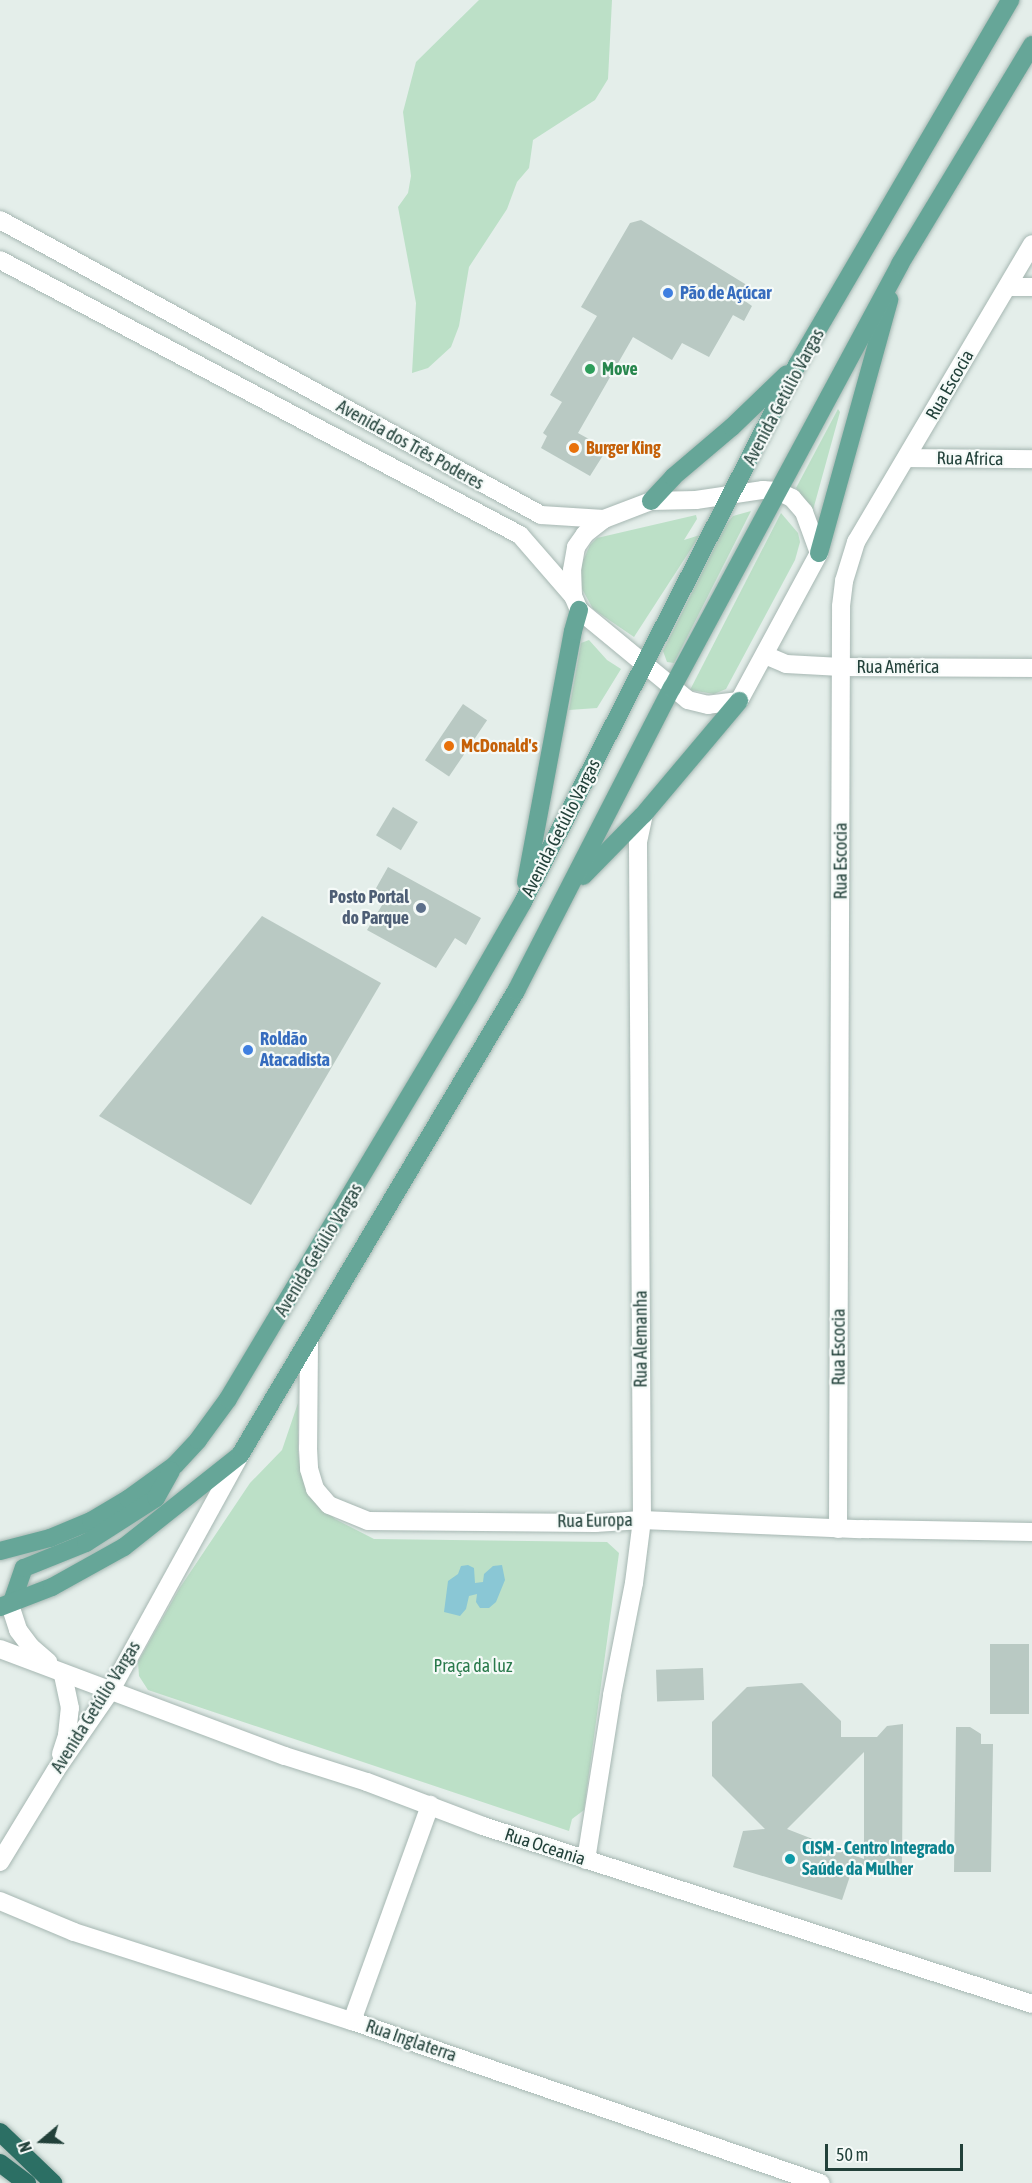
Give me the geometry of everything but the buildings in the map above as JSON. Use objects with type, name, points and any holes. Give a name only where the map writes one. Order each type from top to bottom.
[{"type":"highway","points":[[0,2132],[53,2183]]},
{"type":"highway","points":[[0,2163],[27,2183]]},
{"type":"main road","name":"Avenida Getúlio Vargas","points":[[0,1551],[50,1538],[91,1521],[128,1499],[175,1465],[204,1432],[261,1348],[522,902],[646,664],[797,365],[1010,0]]},
{"type":"main road","name":"Avenida Getúlio Vargas","points":[[6,1605],[52,1587],[124,1547],[240,1455],[516,992],[672,688],[900,264],[1032,45]]},
{"type":"main road","points":[[819,553],[900,264]]},
{"type":"main road","points":[[651,501],[673,477],[732,427],[797,365]]},
{"type":"main road","points":[[522,902],[576,603]]},
{"type":"main road","points":[[568,893],[644,814],[739,701]]},
{"type":"main road","points":[[6,1605],[24,1568],[86,1543],[156,1498],[175,1465]]},
{"type":"street","name":"Avenida dos Três Poderes","points":[[0,220],[540,515],[604,519],[651,501],[696,500],[732,494],[777,491]]},
{"type":"street","name":"Rua Escocia","points":[[838,1528],[841,606],[856,542],[908,458],[1032,244]]},
{"type":"street","name":"Avenida dos Três Poderes","points":[[2,266],[520,535],[576,603],[672,688],[688,700],[699,703],[739,701]]},
{"type":"street","points":[[1008,287],[1032,287]]},
{"type":"street","name":"Rua Africa","points":[[908,458],[1032,459]]},
{"type":"street","points":[[739,701],[819,553],[804,512],[792,498],[777,491]]},
{"type":"street","points":[[576,603],[572,570],[576,547],[585,534],[604,519]]},
{"type":"street","name":"Rua América","points":[[765,655],[786,664],[841,667],[1032,668]]},
{"type":"street","name":"Rua Alemanha","points":[[586,1860],[612,1695],[634,1583],[642,1521],[638,842],[644,814]]},
{"type":"street","name":"Rua Europa","points":[[309,1342],[309,1469],[315,1489],[329,1505],[368,1521],[595,1523],[642,1521],[1032,1532]]},
{"type":"street","name":"Avenida Getúlio Vargas","points":[[0,1862],[56,1770],[111,1690],[240,1455]]},
{"type":"street","name":"Rua Oceania","points":[[6,1605],[11,1608],[18,1630],[31,1647],[63,1674]]},
{"type":"street","name":"Rua Oceania","points":[[0,1649],[285,1756],[430,1805],[483,1826],[1032,2004]]},
{"type":"street","points":[[56,1770],[67,1735],[70,1708],[63,1674]]},
{"type":"street","points":[[352,2021],[430,1805]]},
{"type":"street","name":"Rua Inglaterra","points":[[0,1901],[42,1921],[74,1932],[352,2021],[821,2183]]},
{"type":"green space","points":[[479,0],[612,0],[608,79],[595,100],[533,140],[529,168],[517,182],[507,209],[469,267],[459,326],[451,347],[428,368],[412,373],[416,303],[398,207],[408,193],[411,176],[403,112],[416,62]]},
{"type":"green space","points":[[838,409],[840,412],[813,510],[796,488]]},
{"type":"green space","points":[[751,511],[674,663],[667,662],[663,651],[725,526],[733,516]]},
{"type":"green space","points":[[781,513],[798,533],[800,542],[795,560],[726,689],[714,694],[690,690]]},
{"type":"green space","points":[[696,515],[697,519],[684,540],[700,535],[634,637],[593,609],[580,585],[582,563],[590,545],[597,538]]},
{"type":"green space","points":[[589,640],[607,660],[621,669],[597,708],[569,710],[581,643]]},
{"type":"green space","name":"Praça da luz","points":[[298,1403],[298,1452],[302,1475],[314,1500],[335,1519],[374,1539],[607,1542],[619,1553],[584,1810],[572,1819],[569,1831],[148,1690],[139,1676],[138,1662],[179,1589],[250,1483],[282,1450]]},
{"type":"water","points":[[468,1565],[474,1568],[475,1583],[483,1582],[484,1574],[493,1566],[502,1565],[505,1580],[496,1602],[489,1608],[480,1608],[476,1602],[477,1594],[469,1596],[466,1609],[460,1616],[444,1612],[448,1581],[458,1574],[461,1566]]},
{"type":"place","name":"Pão de Açúcar","points":[[668,293]]},
{"type":"place","name":"Move","points":[[590,369]]},
{"type":"place","name":"Burger King","points":[[574,448]]},
{"type":"place","name":"McDonald's","points":[[449,746]]},
{"type":"place","name":"Posto Portal do Parque","points":[[421,908]]},
{"type":"place","name":"Roldão Atacadista","points":[[248,1050]]},
{"type":"place","name":"CISM - Centro Integrado Saúde da Mulher","points":[[790,1859]]}]
